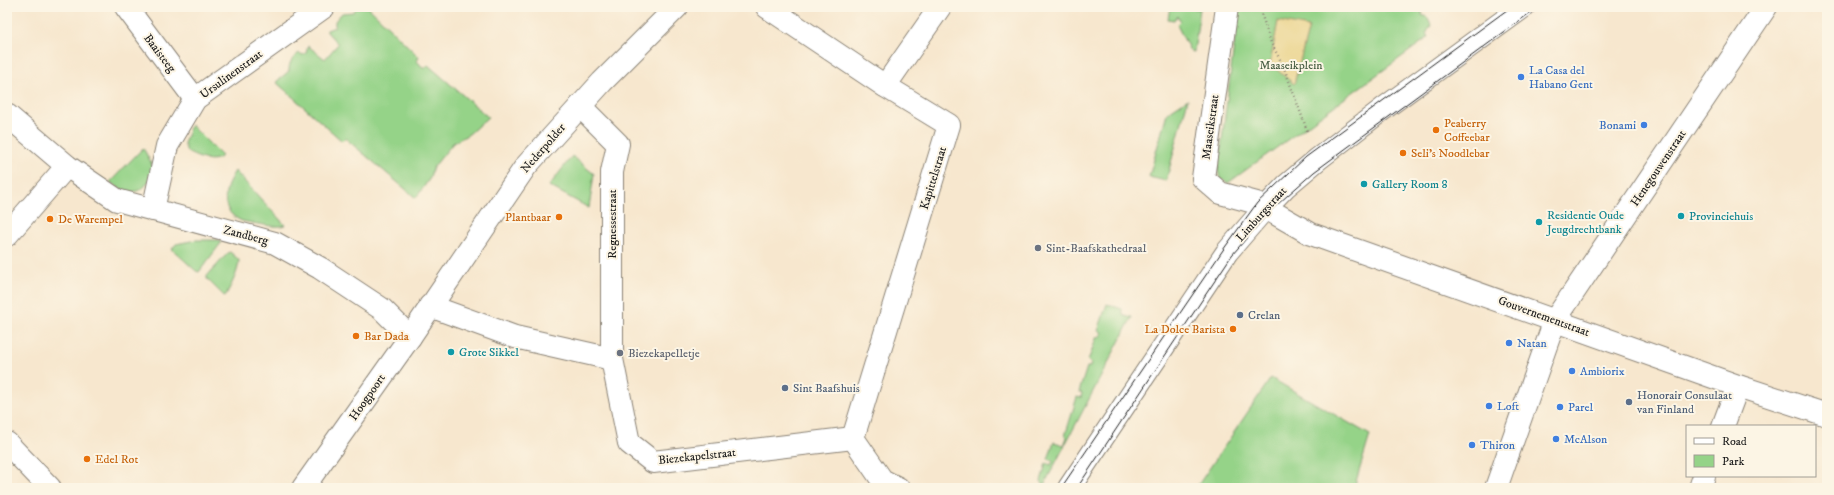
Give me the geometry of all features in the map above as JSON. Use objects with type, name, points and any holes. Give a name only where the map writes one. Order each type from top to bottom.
[{"type":"street","name":"Baaisteeg","points":[[126,7],[195,100]]},
{"type":"street","name":"Ursulinenstraat","points":[[153,210],[167,146],[195,100],[324,7]]},
{"type":"street","name":"Nederpolder","points":[[430,306],[526,166],[580,106],[677,7]]},
{"type":"street","name":"Kapittelstraat","points":[[767,7],[885,86],[949,125],[853,438]]},
{"type":"street","points":[[885,86],[940,7]]},
{"type":"street","name":"Maaseikstraat","points":[[1227,7],[1203,178],[1220,193],[1257,203],[1265,208]]},
{"type":"street","name":"Henegouwenstraat","points":[[1496,488],[1555,320],[1766,7]]},
{"type":"street","name":"Limburgstraat","points":[[1069,488],[1227,252],[1265,208],[1286,186],[1318,159],[1517,8]]},
{"type":"street","name":"Regnessestraat","points":[[580,106],[618,144],[612,172],[612,359]]},
{"type":"street","name":"Zandberg","points":[[7,115],[67,166],[117,200],[275,243],[320,268],[382,309],[410,336]]},
{"type":"street","points":[[7,235],[67,166]]},
{"type":"street","name":"Gouvernementstraat","points":[[1265,208],[1311,234],[1738,386],[1827,415]]},
{"type":"street","points":[[430,306],[515,337],[612,359]]},
{"type":"street","name":"Hoogpoort","points":[[303,488],[430,306]]},
{"type":"street","name":"Biezekapelstraat","points":[[612,359],[629,443],[653,462],[853,438]]},
{"type":"street","points":[[1723,425],[1738,386]]},
{"type":"street","points":[[853,438],[886,485]]},
{"type":"street","points":[[7,443],[50,488]]},
{"type":"street","points":[[1700,488],[1704,477]]},
{"type":"path","points":[[1259,7],[1271,43],[1283,65],[1318,159]]},
{"type":"green space","points":[[358,7],[368,7],[419,57],[417,61],[424,69],[428,65],[488,117],[469,134],[453,143],[432,169],[430,178],[416,198],[345,138],[342,141],[276,82],[289,71],[290,63],[294,57],[299,53],[303,55],[306,53],[308,46],[325,59],[338,44],[327,32],[327,30],[335,27],[335,21],[342,13],[353,12]]},
{"type":"green space","points":[[1170,7],[1200,9],[1194,52],[1190,51],[1177,25],[1181,21],[1177,16],[1174,20],[1168,19]]},
{"type":"green space","name":"Maaseikplein","points":[[1239,7],[1423,7],[1422,15],[1427,17],[1431,25],[1426,34],[1429,37],[1228,183],[1220,178],[1218,171]]},
{"type":"green space","points":[[1188,99],[1166,181],[1149,177],[1167,113]]},
{"type":"green space","points":[[191,125],[222,156],[214,160],[209,160],[187,152],[184,143]]},
{"type":"green space","points":[[143,148],[153,168],[146,185],[142,189],[133,192],[123,190],[110,182]]},
{"type":"green space","points":[[572,156],[594,174],[589,208],[549,186]]},
{"type":"green space","points":[[235,171],[285,225],[271,226],[242,221],[234,217],[226,205],[225,199],[228,185]]},
{"type":"green space","points":[[196,240],[219,240],[221,243],[199,272],[172,249],[176,244]]},
{"type":"green space","points":[[230,252],[239,260],[236,274],[226,295],[224,296],[207,279],[207,276]]},
{"type":"green space","points":[[1107,304],[1122,309],[1123,315],[1132,317],[1044,485],[1041,481],[1046,463],[1051,465],[1053,461],[1048,459],[1054,442],[1064,445],[1067,437],[1065,436],[1077,397],[1081,398],[1082,393],[1079,392],[1087,367],[1090,367],[1091,363],[1088,361],[1097,336],[1100,337],[1102,332],[1098,331]]},
{"type":"green space","points":[[1271,378],[1370,435],[1354,488],[1196,488]]},
{"type":"sand","points":[[1278,21],[1309,27],[1294,84],[1270,64]]},
{"type":"tram line","points":[[1061,488],[1223,250],[1257,203],[1306,157],[1511,7]]},
{"type":"tram line","points":[[1077,488],[1232,255],[1270,211],[1314,172],[1538,7]]},
{"type":"place","name":"La Casa del Habano Gent","points":[[1521,77]]},
{"type":"place","name":"Bonami","points":[[1644,125]]},
{"type":"place","name":"Peaberry Coffeebar","points":[[1436,130]]},
{"type":"place","name":"Seli's Noodlebar","points":[[1403,153]]},
{"type":"place","name":"Gallery Room 8","points":[[1364,184]]},
{"type":"place","name":"Provinciehuis","points":[[1681,216]]},
{"type":"place","name":"Plantbaar","points":[[559,217]]},
{"type":"place","name":"De Warempel","points":[[50,219]]},
{"type":"place","name":"Residentie Oude Jeugdrechtbank","points":[[1539,222]]},
{"type":"place","name":"Sint-Baafskathedraal","points":[[1038,248]]},
{"type":"place","name":"Crelan","points":[[1240,315]]},
{"type":"place","name":"La Dolce Barista","points":[[1233,329]]},
{"type":"place","name":"Bar Dada","points":[[356,336]]},
{"type":"place","name":"Natan","points":[[1509,343]]},
{"type":"place","name":"Grote Sikkel","points":[[451,352]]},
{"type":"place","name":"Biezekapelletje","points":[[620,353]]},
{"type":"place","name":"Ambiorix","points":[[1572,371]]},
{"type":"place","name":"Sint Baafshuis","points":[[785,388]]},
{"type":"place","name":"Honorair Consulaat van Finland","points":[[1629,402]]},
{"type":"place","name":"Loft","points":[[1489,406]]},
{"type":"place","name":"Parel","points":[[1560,407]]},
{"type":"place","name":"McAlson","points":[[1556,439]]},
{"type":"place","name":"Thiron","points":[[1472,445]]},
{"type":"place","name":"Edel Rot","points":[[87,459]]}]
